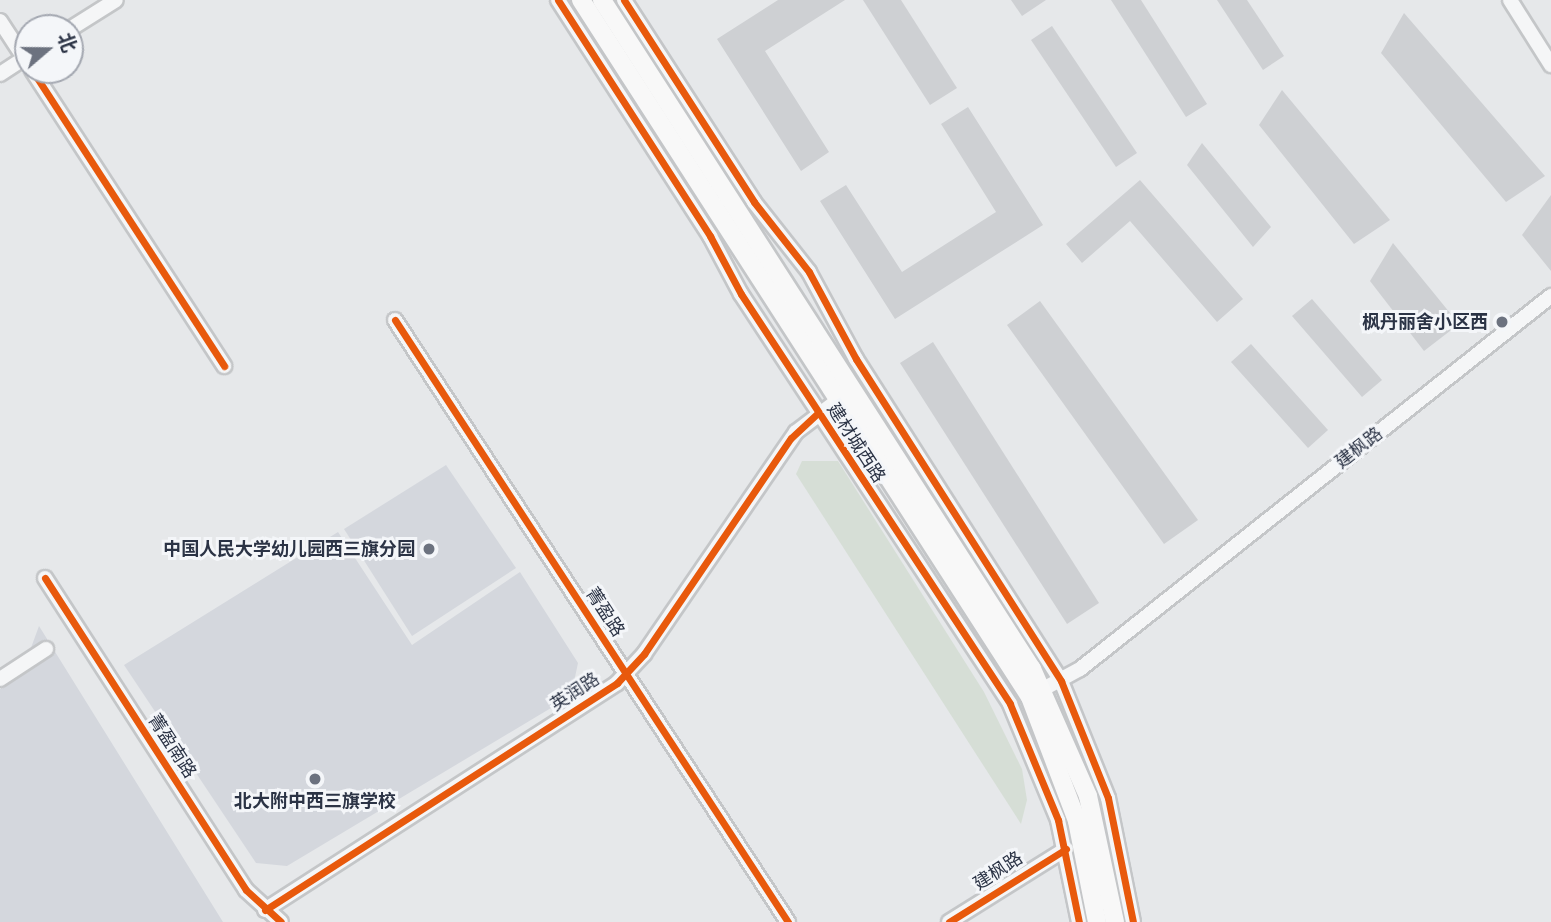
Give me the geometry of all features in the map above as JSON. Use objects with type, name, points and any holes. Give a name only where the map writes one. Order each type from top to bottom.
[{"type":"main road","name":"建材城西路","points":[[581,0],[846,395]]},
{"type":"main road","name":"建材城西路","points":[[602,0],[846,395],[1037,693],[1094,818],[1115,922]]},
{"type":"main road","name":"建材城西路","points":[[1037,693],[1084,846],[1097,922]]},
{"type":"street","points":[[84,20],[116,0]]},
{"type":"street","name":"建材城西路","points":[[558,0],[818,413],[998,682],[1026,736],[1058,820],[1079,922]]},
{"type":"street","points":[[624,0],[754,202],[809,272],[856,359],[1061,681],[1108,798],[1133,922]]},
{"type":"street","points":[[1510,0],[1551,65]]},
{"type":"street","points":[[0,21],[14,42]]},
{"type":"street","points":[[42,84],[224,366]]},
{"type":"street","name":"建枫路","points":[[1037,693],[1061,681],[1551,296]]},
{"type":"street","name":"菁盈路","points":[[395,320],[788,922]]},
{"type":"street","name":"英润路","points":[[265,910],[626,674],[791,438],[818,413],[846,395]]},
{"type":"street","name":"菁盈南路","points":[[45,578],[246,890],[281,922]]},
{"type":"street","points":[[0,679],[46,649]]},
{"type":"street","points":[[1051,743],[1058,820]]},
{"type":"street","name":"建枫路","points":[[949,922],[1066,849]]},
{"type":"shaded area","points":[[802,461],[838,461],[984,692],[1022,769],[1027,800],[1021,824],[796,474]]},
{"type":"shaded area","name":"中国人民大学幼儿园西三旗分园","points":[[446,465],[516,568],[412,636],[344,529]]},
{"type":"shaded area","name":"北大附中西三旗学校","points":[[338,532],[412,645],[520,572],[578,663],[571,696],[287,866],[256,863],[124,665]]},
{"type":"shaded area","points":[[39,626],[223,922],[0,922],[0,689],[21,675]]},
{"type":"building","points":[[778,0],[845,0],[765,51],[829,152],[801,171],[717,39]]},
{"type":"building","points":[[863,0],[901,0],[957,88],[930,105]]},
{"type":"building","points":[[1011,0],[1046,0],[1022,16]]},
{"type":"building","points":[[1111,0],[1141,0],[1207,104],[1186,117]]},
{"type":"building","points":[[1217,0],[1247,0],[1284,56],[1263,70]]},
{"type":"building","points":[[1404,13],[1545,176],[1506,202],[1381,53]]},
{"type":"building","points":[[1052,26],[1137,153],[1116,167],[1031,40]]},
{"type":"building","points":[[1282,90],[1390,220],[1354,244],[1259,125]]},
{"type":"building","points":[[968,107],[1043,225],[895,319],[820,201],[846,185],[902,272],[996,212],[941,124]]},
{"type":"building","points":[[1202,143],[1271,227],[1253,247],[1187,165]]},
{"type":"building","points":[[1140,180],[1243,299],[1217,322],[1130,221],[1082,263],[1066,244]]},
{"type":"building","points":[[1551,195],[1551,271],[1522,235]]},
{"type":"building","points":[[1393,243],[1459,324],[1424,351],[1370,281]]},
{"type":"building","points":[[1312,299],[1382,380],[1362,397],[1292,316]]},
{"type":"building","points":[[1040,301],[1198,520],[1164,544],[1007,325]]},
{"type":"building","points":[[933,342],[1099,603],[1067,624],[900,363]]},
{"type":"building","points":[[1251,344],[1328,430],[1308,448],[1231,362]]},
{"type":"cycle path","points":[[558,0],[710,236],[741,294],[1010,704],[1058,820],[1079,922]]},
{"type":"cycle path","points":[[624,0],[754,202],[809,272],[856,359],[1061,681],[1108,798],[1133,922]]},
{"type":"cycle path","points":[[41,84],[224,366]]},
{"type":"cycle path","points":[[395,320],[788,922]]},
{"type":"cycle path","points":[[265,910],[617,683],[644,654],[791,438],[818,413]]},
{"type":"cycle path","points":[[45,578],[246,890],[281,922]]},
{"type":"cycle path","points":[[949,922],[1066,849]]},
{"type":"place","name":"枫丹丽舍小区西","points":[[1502,322]]},
{"type":"place","name":"中国人民大学幼儿园西三旗分园","points":[[429,549]]},
{"type":"place","name":"北大附中西三旗学校","points":[[315,779]]}]
